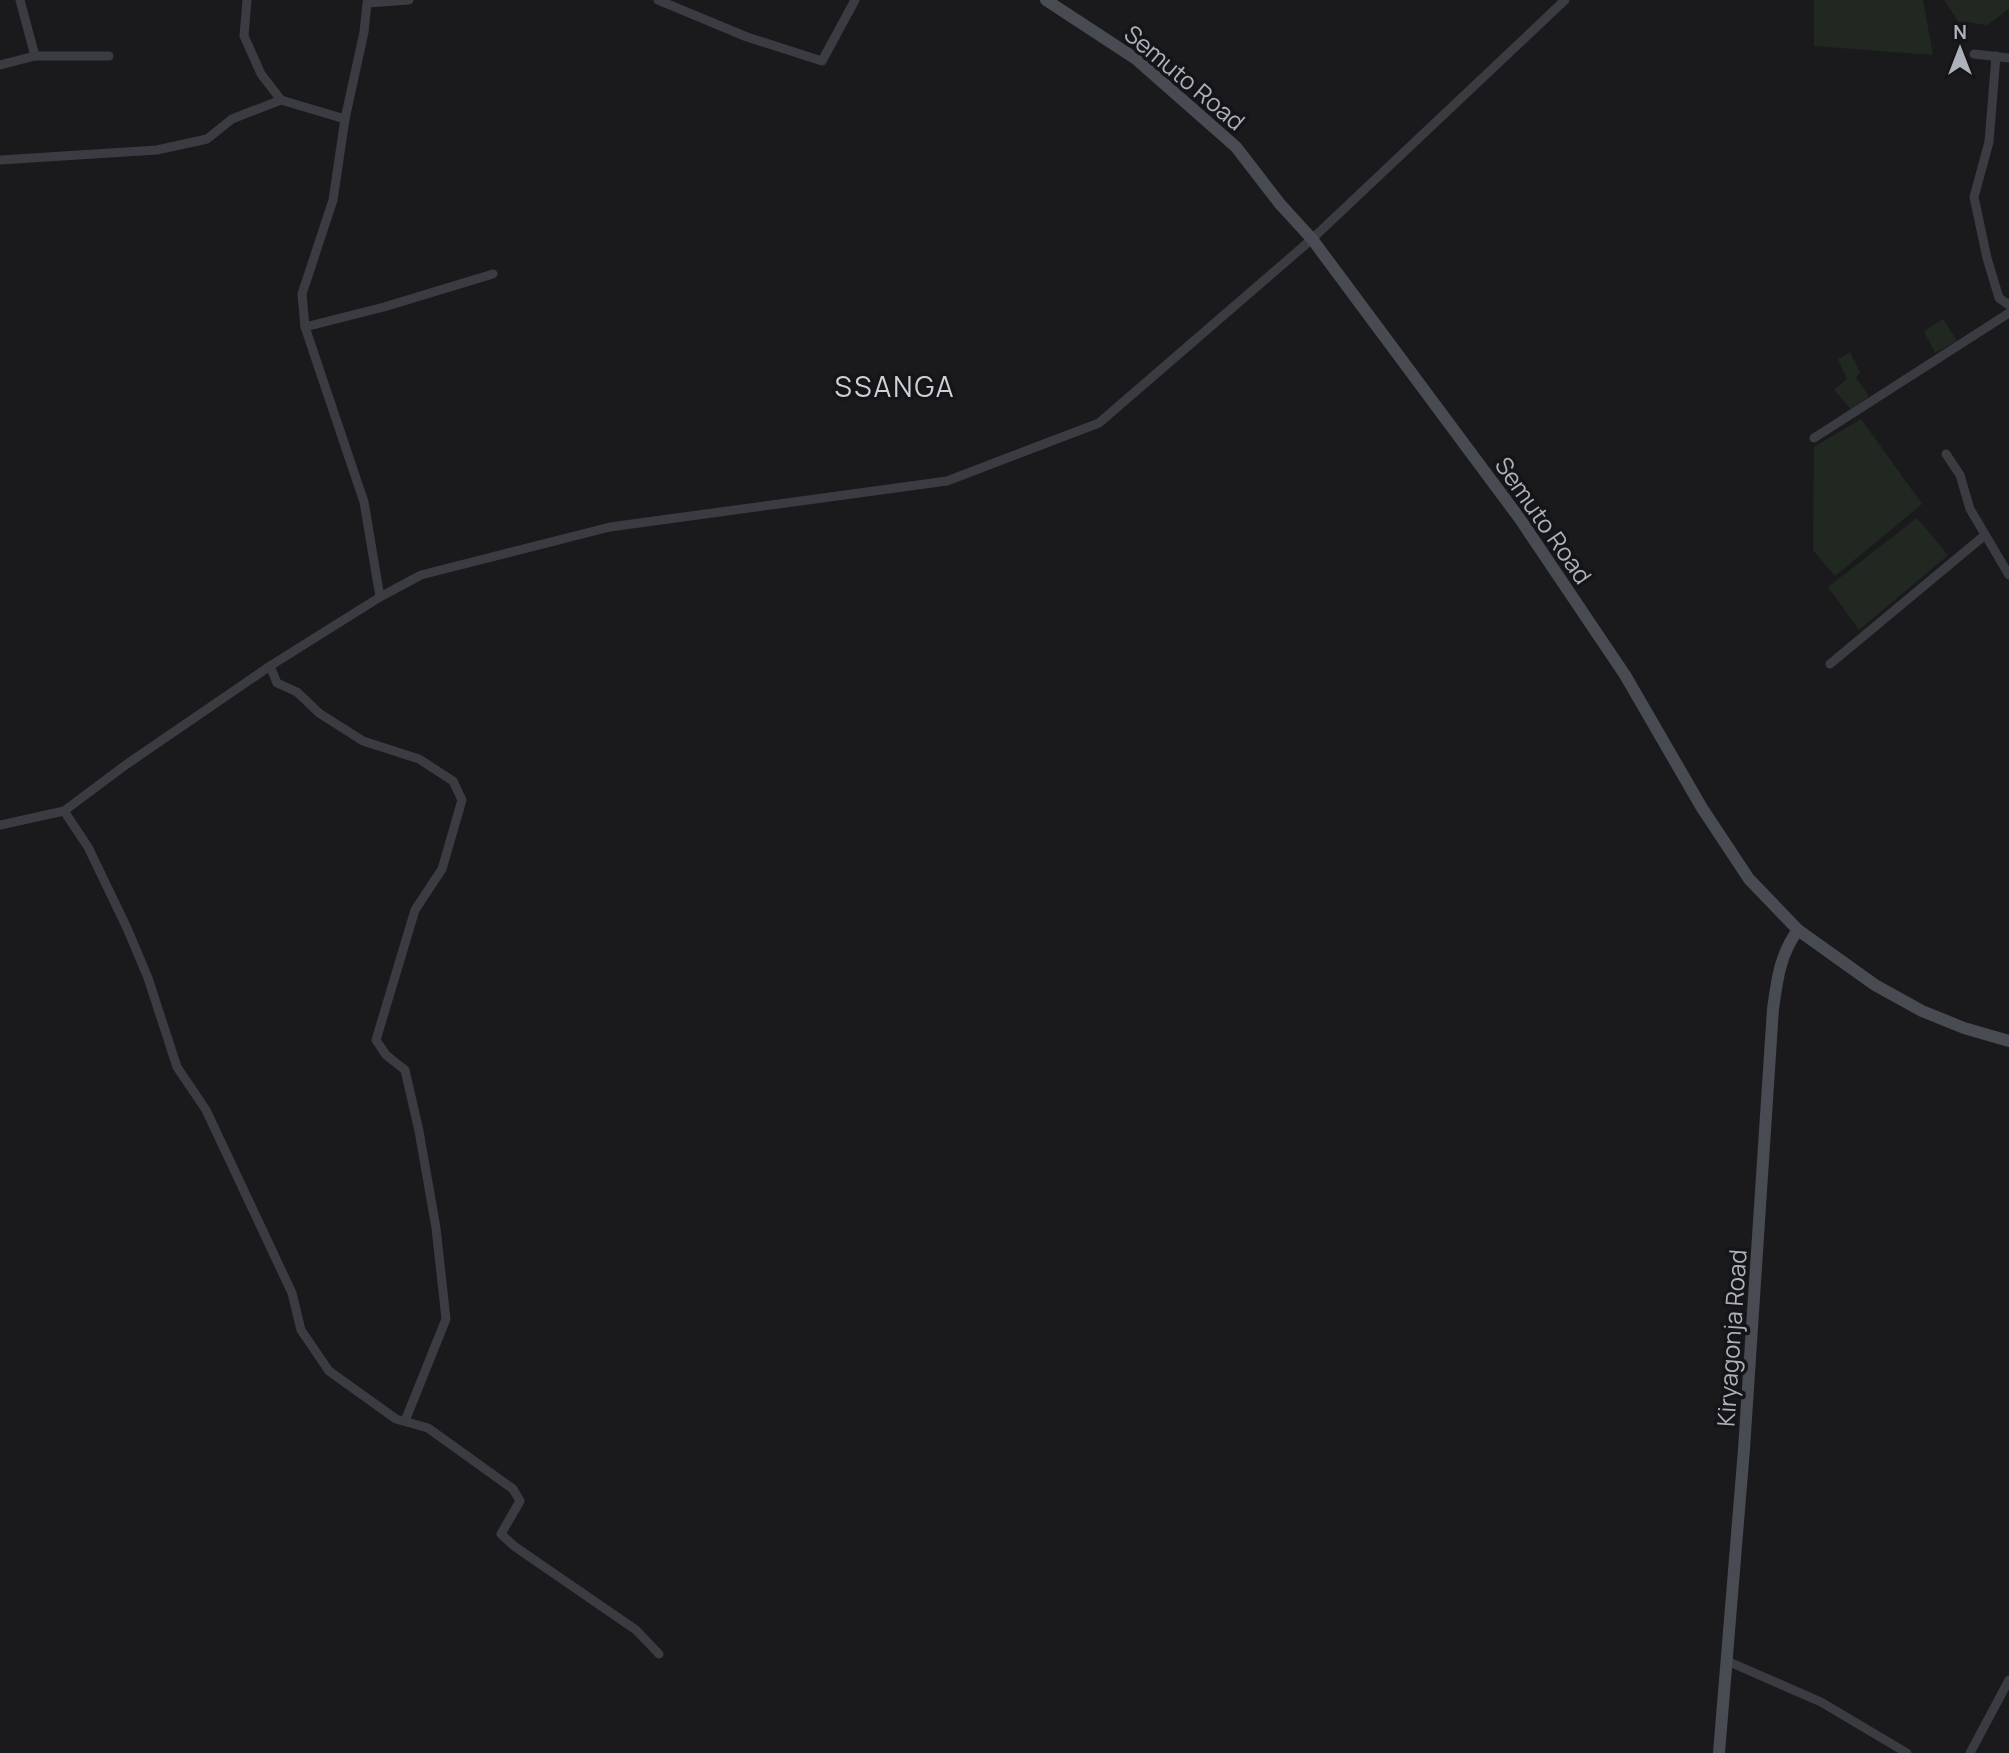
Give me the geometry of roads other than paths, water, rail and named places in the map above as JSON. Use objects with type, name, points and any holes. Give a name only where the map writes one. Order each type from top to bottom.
[{"type":"main road","name":"Semuto Road","points":[[1046,0],[1136,59],[1236,146],[1280,204],[1312,239],[1520,519],[1625,675],[1702,808],[1749,879],[1798,930],[1875,985],[1922,1011],[1964,1028],[2009,1041]]},
{"type":"main road","name":"Kiryagonja Road","points":[[1719,1753],[1746,1421],[1773,1009],[1781,960],[1798,930]]},
{"type":"street","points":[[20,0],[35,56]]},
{"type":"street","points":[[247,0],[244,36],[261,74],[281,100],[345,119]]},
{"type":"street","points":[[380,597],[364,502],[305,327],[302,294],[333,200],[367,3],[409,0]]},
{"type":"street","points":[[658,0],[747,37],[822,61],[855,0]]},
{"type":"street","points":[[0,825],[64,811],[127,764],[270,666],[380,597],[421,575],[610,527],[947,481],[1099,423],[1312,239],[1565,0]]},
{"type":"street","points":[[1974,54],[2009,58]]},
{"type":"street","points":[[0,65],[35,56],[109,56]]},
{"type":"street","points":[[1996,56],[1989,142],[1974,197],[1999,298],[2009,305]]},
{"type":"street","points":[[0,160],[158,150],[207,139],[232,119],[281,100]]},
{"type":"street","points":[[305,327],[384,307],[493,274]]},
{"type":"street","points":[[1814,438],[2009,313]]},
{"type":"street","points":[[1946,454],[1960,475],[1970,509],[2009,575]]},
{"type":"street","points":[[1829,664],[1985,535]]},
{"type":"street","points":[[270,666],[277,683],[297,692],[319,713],[363,741],[419,759],[453,781],[462,800],[442,869],[415,909],[376,1040],[386,1055],[405,1070],[432,1201],[446,1319],[405,1421]]},
{"type":"street","points":[[64,811],[88,847],[127,928],[149,978],[177,1067],[206,1110],[292,1293],[301,1329],[329,1371],[396,1419],[428,1428],[513,1489],[520,1501],[501,1534],[514,1546],[636,1630],[659,1654]]},
{"type":"street","points":[[1727,1661],[1821,1702],[1907,1753]]},
{"type":"street","points":[[1970,1753],[2009,1680]]},
{"type":"district","name":"SSANGA","points":[[895,386]]}]
